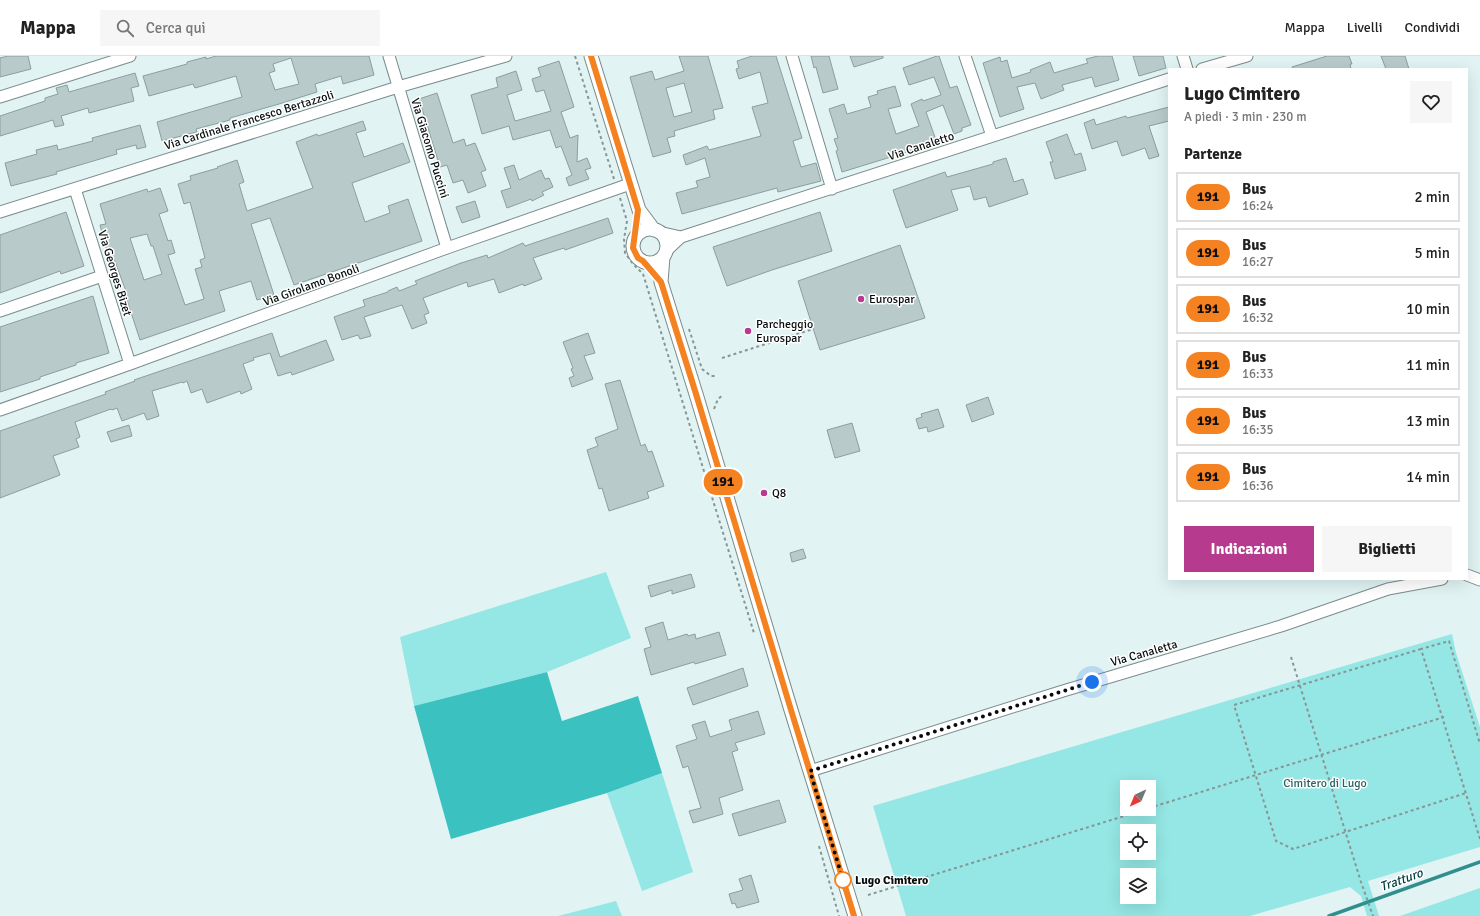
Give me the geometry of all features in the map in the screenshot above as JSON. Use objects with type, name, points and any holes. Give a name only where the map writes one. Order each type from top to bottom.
[{"type":"street","points":[[0,97],[130,56]]},
{"type":"street","name":"Via Giacomo Puccini","points":[[389,56],[447,248]]},
{"type":"street","name":"Via Cardinale Francesco Bertazzoli","points":[[0,212],[398,87],[506,56]]},
{"type":"street","points":[[591,56],[638,210],[633,248],[638,258],[643,261],[661,282],[854,916]]},
{"type":"street","points":[[792,56],[832,188]]},
{"type":"street","points":[[965,56],[992,136]]},
{"type":"street","points":[[1184,56],[1187,68]]},
{"type":"street","points":[[1205,68],[1247,56]]},
{"type":"street","name":"Via Canaletto","points":[[664,254],[681,237],[1168,79]]},
{"type":"street","name":"Via Girolamo Bonoli","points":[[0,410],[447,248],[630,184]]},
{"type":"street","name":"Via Georges Bizet","points":[[75,188],[130,364]]},
{"type":"street","points":[[638,210],[666,241],[661,282]]},
{"type":"street","points":[[635,238],[643,230],[657,231],[681,237]]},
{"type":"street","points":[[643,261],[653,262],[658,260],[664,254]]},
{"type":"street","points":[[0,311],[102,276]]},
{"type":"street","points":[[1468,575],[1480,580]]},
{"type":"street","name":"Via Canaletta","points":[[810,771],[1063,691],[1281,626],[1388,589],[1437,580]]},
{"type":"path","points":[[575,56],[627,221],[624,239],[626,253],[633,264],[643,274],[755,636]]},
{"type":"path","points":[[722,358],[813,329]]},
{"type":"path","points":[[1466,794],[1293,849],[1276,842],[1234,705],[1449,641],[1480,744]]},
{"type":"path","points":[[1421,649],[1480,839]]},
{"type":"path","points":[[1291,657],[1345,832],[1373,916]]},
{"type":"path","points":[[1156,807],[1443,718]]},
{"type":"path","points":[[868,895],[1125,816]]},
{"type":"path","points":[[818,842],[839,916]]},
{"type":"green space","points":[[606,572],[631,638],[547,672],[414,706],[400,637]]},
{"type":"green space","name":"Cimitero di Lugo","points":[[1452,634],[1456,653],[1480,727],[1480,847],[1368,881],[1379,916],[1367,916],[1361,896],[1350,887],[1250,916],[906,916],[873,806]]},
{"type":"green space","points":[[662,773],[693,872],[642,891],[607,793]]},
{"type":"green space","points":[[1480,888],[1480,916],[1400,916]]},
{"type":"green space","points":[[616,901],[622,916],[558,916]]},
{"type":"shaded area","points":[[547,672],[562,721],[638,696],[662,773],[607,793],[451,839],[414,706]]},
{"type":"building","points":[[8,56],[28,56],[31,69],[0,77],[0,58]]},
{"type":"building","points":[[216,56],[369,56],[374,75],[343,84],[341,76],[315,84],[317,92],[230,118],[230,120],[196,129],[197,132],[162,141],[157,122],[242,97],[236,76],[195,88],[193,84],[149,96],[143,76],[187,64],[187,62],[206,57],[206,59]],"holes":[[[291,58],[299,84],[275,90],[269,73],[275,71],[273,64]]]},
{"type":"building","points":[[679,56],[708,56],[723,108],[713,110],[715,119],[674,131],[675,136],[667,138],[671,152],[653,157],[630,77],[652,71],[655,80],[684,71]],"holes":[[[684,83],[692,112],[674,117],[666,88]]]},
{"type":"building","points":[[752,56],[776,56],[802,138],[793,141],[801,167],[816,163],[821,181],[778,192],[777,188],[682,214],[676,193],[698,187],[696,181],[710,177],[705,158],[686,165],[683,155],[707,146],[709,150],[761,136],[752,107],[768,103],[760,72],[739,79],[736,69],[739,68],[737,61]]},
{"type":"building","points":[[811,56],[829,56],[838,89],[823,93],[816,67],[814,68]]},
{"type":"building","points":[[850,56],[883,56],[883,58],[854,67]]},
{"type":"building","points":[[939,56],[950,88],[957,86],[971,125],[962,128],[962,131],[954,134],[943,105],[926,112],[936,140],[916,147],[917,149],[842,172],[836,151],[838,150],[834,139],[838,138],[829,109],[844,104],[847,114],[871,107],[868,97],[878,94],[877,91],[895,86],[901,106],[888,109],[896,134],[919,126],[911,104],[922,99],[923,101],[941,95],[934,77],[909,85],[903,68]]},
{"type":"building","points":[[1098,56],[1112,56],[1119,80],[1095,87],[1092,77],[1062,85],[1064,90],[1041,99],[1035,83],[1017,87],[1024,109],[1000,117],[983,63],[1000,57],[1001,62],[1007,60],[1012,78],[1031,72],[1030,70],[1050,62],[1054,73],[1088,63],[1086,59]]},
{"type":"building","points":[[1133,56],[1163,56],[1166,68],[1139,76]]},
{"type":"building","points":[[1327,56],[1349,56],[1352,64],[1350,64],[1351,68],[1292,67]]},
{"type":"building","points":[[1381,56],[1405,56],[1409,68],[1386,68]]},
{"type":"building","points":[[559,61],[574,107],[561,112],[570,138],[578,135],[577,162],[587,158],[591,168],[585,170],[589,179],[569,186],[566,178],[572,175],[561,146],[556,148],[550,130],[513,140],[509,126],[482,134],[471,95],[498,87],[496,78],[516,71],[522,90],[507,95],[515,121],[551,111],[544,90],[536,92],[532,79],[541,76],[538,68]]},
{"type":"building","points":[[135,73],[139,86],[131,88],[134,101],[89,113],[88,108],[61,116],[64,125],[55,127],[53,120],[0,136],[0,116],[45,101],[45,98],[58,94],[56,88],[67,85],[69,92]]},
{"type":"building","points":[[437,93],[453,143],[464,139],[466,146],[475,143],[486,170],[481,172],[486,186],[468,193],[463,180],[453,183],[447,165],[440,167],[419,99]]},
{"type":"building","points":[[1168,107],[1168,121],[1149,126],[1159,156],[1149,159],[1145,148],[1122,156],[1117,141],[1092,149],[1084,123],[1094,119],[1096,125],[1126,116],[1127,118]]},
{"type":"building","points":[[363,121],[366,130],[356,133],[364,157],[403,143],[410,162],[352,183],[365,222],[390,213],[388,206],[408,199],[422,241],[294,285],[270,218],[251,224],[274,295],[257,300],[251,281],[219,291],[225,311],[140,340],[124,291],[126,291],[112,254],[108,255],[100,225],[106,224],[100,204],[147,189],[148,192],[160,188],[168,211],[159,214],[168,241],[171,240],[175,253],[168,255],[185,305],[204,299],[195,269],[202,267],[200,260],[205,258],[190,202],[184,204],[178,184],[191,180],[190,176],[218,168],[217,167],[237,160],[244,182],[239,184],[247,211],[313,188],[296,142],[317,134],[318,136]],"holes":[[[147,234],[151,246],[153,246],[162,274],[144,280],[130,238]]]},
{"type":"building","points":[[140,125],[146,147],[137,149],[136,145],[116,150],[117,154],[56,172],[57,174],[11,186],[5,163],[37,154],[36,150],[57,145],[58,150],[93,141],[92,138]]},
{"type":"building","points":[[1067,134],[1075,155],[1081,153],[1086,170],[1055,179],[1050,162],[1053,162],[1046,142]]},
{"type":"building","points":[[1006,158],[1014,182],[1023,179],[1028,194],[989,207],[986,197],[974,200],[970,186],[951,190],[958,210],[906,228],[893,190],[945,172],[947,177],[993,164],[993,162]]},
{"type":"building","points":[[514,165],[519,180],[541,170],[545,179],[549,178],[553,187],[542,192],[544,195],[532,201],[531,199],[507,208],[501,191],[511,188],[504,168]]},
{"type":"building","points":[[475,201],[480,217],[462,223],[456,207]]},
{"type":"building","points":[[66,212],[84,266],[61,274],[60,271],[0,293],[0,235]]},
{"type":"building","points":[[820,212],[832,251],[727,286],[713,247]]},
{"type":"building","points":[[608,218],[613,233],[565,250],[564,248],[533,258],[542,279],[499,293],[494,279],[468,287],[467,282],[423,298],[429,313],[424,315],[427,323],[412,329],[402,305],[364,317],[371,336],[360,339],[358,335],[342,340],[334,317],[365,306],[363,300],[388,292],[397,287],[399,291],[417,284],[415,281],[461,263],[487,255],[488,258],[523,243],[525,246]]},
{"type":"building","points":[[900,245],[925,318],[820,350],[798,281]]},
{"type":"building","points":[[93,296],[109,353],[76,363],[76,365],[40,377],[40,379],[0,392],[0,327]]},
{"type":"building","points":[[272,333],[280,357],[326,340],[334,360],[292,375],[291,372],[278,376],[270,353],[253,358],[254,360],[243,364],[252,389],[241,394],[240,391],[207,403],[202,389],[191,393],[187,381],[152,391],[159,416],[147,420],[144,413],[122,421],[117,408],[75,422],[80,437],[76,439],[79,447],[53,456],[60,475],[0,498],[0,431],[106,394],[105,392],[135,381],[134,380]]},
{"type":"building","points":[[588,333],[595,353],[584,356],[593,379],[572,387],[569,378],[574,376],[571,369],[573,368],[563,342]]},
{"type":"building","points":[[620,380],[641,446],[645,444],[648,452],[652,451],[664,486],[647,492],[649,498],[609,511],[602,488],[599,489],[587,450],[598,446],[595,438],[618,429],[605,384]]},
{"type":"building","points":[[988,397],[994,414],[972,422],[966,405]]},
{"type":"building","points":[[938,409],[944,427],[928,432],[927,427],[919,429],[916,419],[922,417],[921,414]]},
{"type":"building","points":[[852,423],[860,451],[835,458],[827,430]]},
{"type":"building","points":[[129,425],[132,436],[111,442],[107,432]]},
{"type":"building","points":[[803,549],[806,558],[792,562],[790,553]]},
{"type":"building","points":[[691,574],[695,587],[672,594],[672,590],[651,597],[648,586]]},
{"type":"building","points":[[663,622],[668,640],[687,634],[688,636],[695,634],[696,639],[719,632],[726,655],[695,664],[694,662],[651,675],[644,649],[651,647],[645,628]]},
{"type":"building","points":[[743,668],[748,686],[693,705],[687,688]]},
{"type":"building","points":[[758,711],[765,734],[735,743],[738,750],[732,752],[743,790],[719,798],[723,814],[693,823],[689,811],[701,808],[688,766],[683,768],[676,746],[697,739],[692,725],[705,721],[710,737],[732,730],[729,720]]},
{"type":"building","points":[[779,800],[786,822],[739,836],[732,814]]},
{"type":"building","points":[[751,875],[759,902],[737,908],[735,903],[732,904],[729,894],[743,890],[739,879]]},
{"type":"waterway","name":"Tratturo","points":[[1329,916],[1480,862]]},
{"type":"bus line","name":"191","points":[[591,56],[638,210],[633,248],[638,258],[643,261],[661,282],[854,916]]},
{"type":"place","name":"Eurospar","points":[[861,299]]},
{"type":"place","name":"Parcheggio Eurospar","points":[[748,331]]},
{"type":"place","name":"Q8","points":[[764,493]]},
{"type":"place","name":"Lugo Cimitero","points":[[843,880]]},
{"type":"route","points":[[843,880],[810,771],[1092,682]]}]
